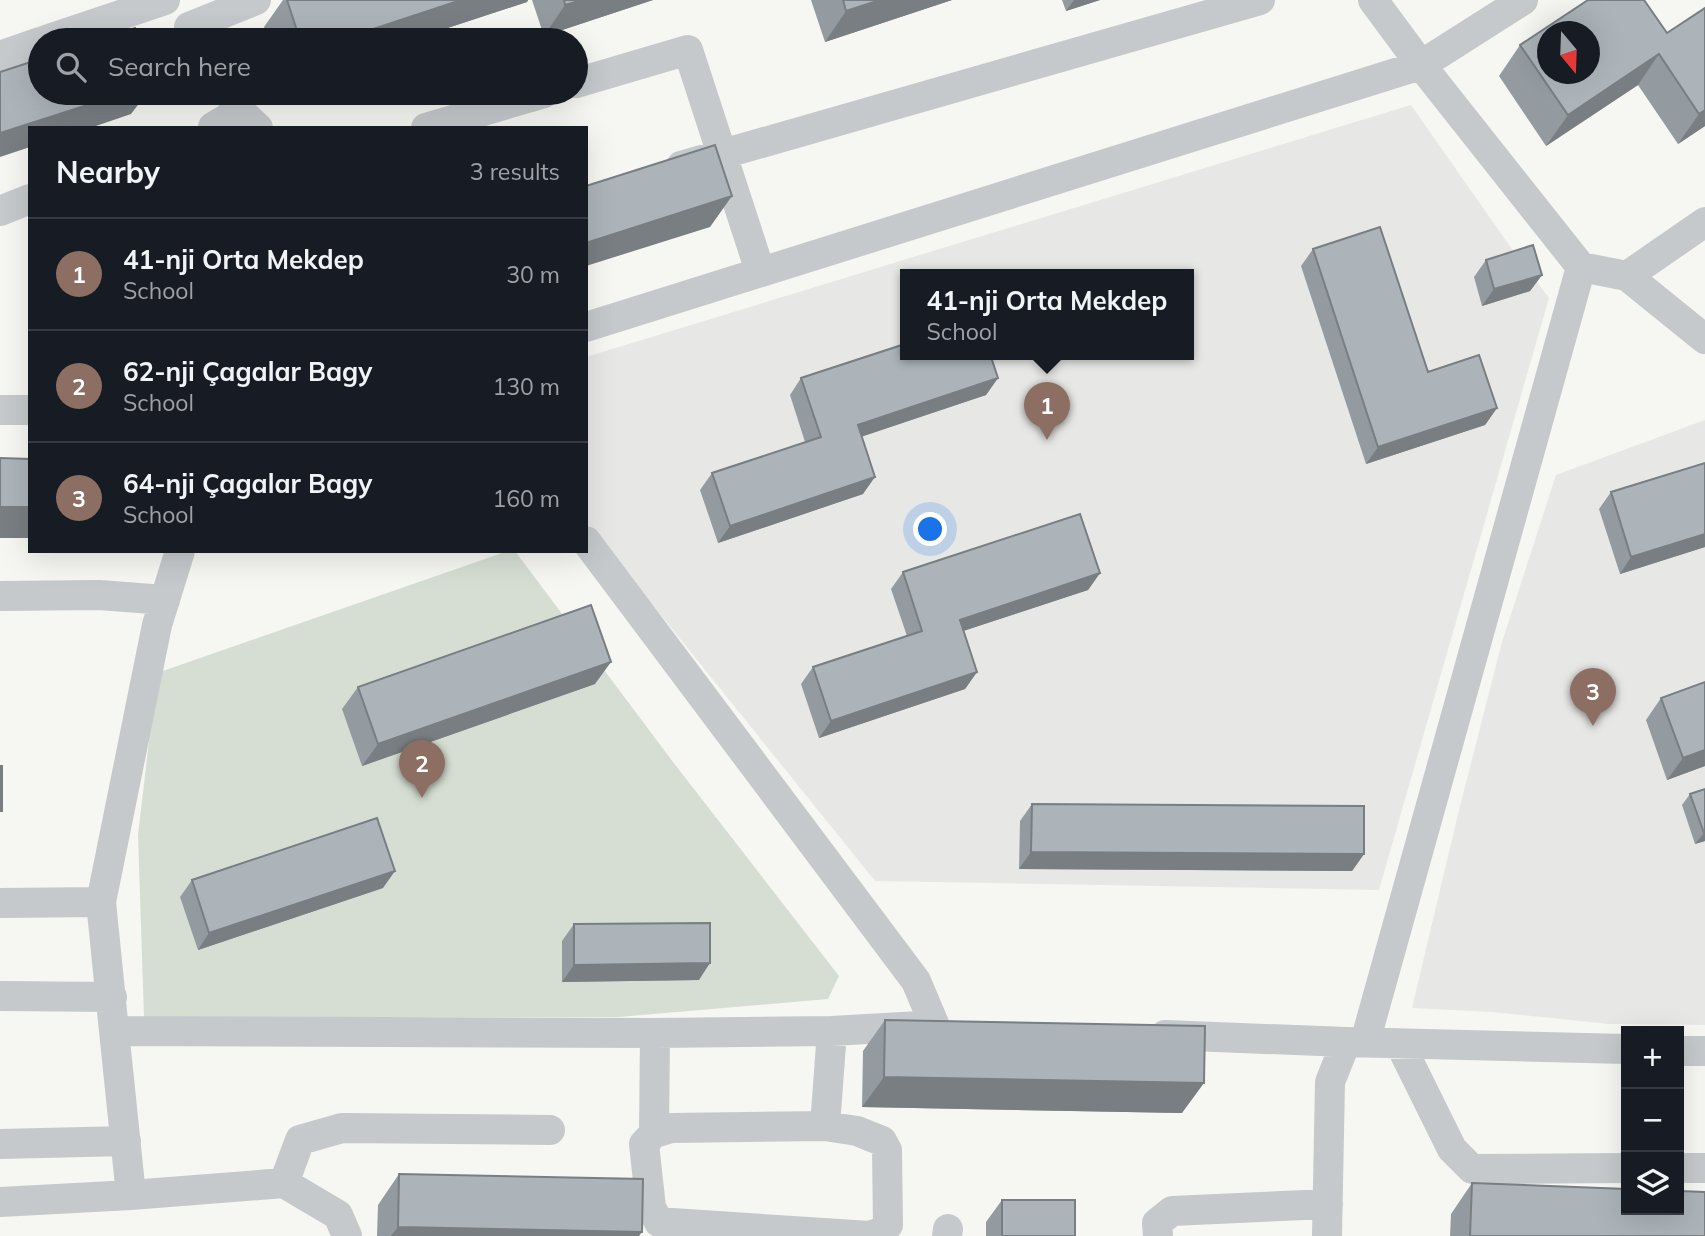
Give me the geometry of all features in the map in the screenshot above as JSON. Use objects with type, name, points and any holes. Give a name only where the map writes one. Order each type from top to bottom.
[{"type":"street","points":[[82,28],[166,0],[189,28]]},
{"type":"street","points":[[203,28],[256,0]]},
{"type":"street","points":[[660,172],[1260,0]]},
{"type":"street","points":[[1373,0],[1581,267],[1627,276],[1705,339]]},
{"type":"street","points":[[588,326],[1421,65],[1523,0]]},
{"type":"street","points":[[0,56],[28,46]]},
{"type":"street","points":[[588,79],[688,50],[760,271]]},
{"type":"street","points":[[433,126],[504,105]]},
{"type":"street","points":[[214,126],[243,110]]},
{"type":"street","points":[[0,211],[28,200]]},
{"type":"street","points":[[1627,276],[1705,222]]},
{"type":"street","points":[[1327,1236],[1330,1082],[1356,1042],[1581,267]]},
{"type":"street","points":[[0,410],[28,410]]},
{"type":"street","points":[[114,1031],[654,1033],[832,1031],[949,1026],[588,544]]},
{"type":"street","points":[[131,1195],[101,902],[157,625],[179,553]]},
{"type":"street","points":[[0,596],[99,595],[165,600]]},
{"type":"street","points":[[0,903],[101,902]]},
{"type":"street","points":[[0,996],[112,997]]},
{"type":"street","points":[[825,1125],[832,1031]]},
{"type":"street","points":[[654,1033],[654,1133]]},
{"type":"street","points":[[1141,1034],[1621,1049]]},
{"type":"street","points":[[1400,1044],[1451,1150],[1472,1169],[1621,1168]]},
{"type":"street","points":[[1684,1051],[1705,1051]]},
{"type":"street","points":[[825,1125],[857,1131],[882,1140],[887,1150],[888,1225],[883,1231],[870,1236],[659,1222],[651,1208],[644,1144],[654,1133],[671,1128],[825,1125]]},
{"type":"street","points":[[284,1183],[300,1140],[342,1128],[550,1130]]},
{"type":"street","points":[[0,1144],[126,1141]]},
{"type":"street","points":[[1684,1168],[1705,1168]]},
{"type":"street","points":[[0,1202],[284,1183],[338,1215],[347,1236]]},
{"type":"street","points":[[1158,1236],[1157,1223],[1172,1211],[1328,1204]]},
{"type":"shaded area","points":[[1411,105],[1549,298],[1379,890],[875,881],[588,524],[588,356]]},
{"type":"shaded area","points":[[1705,420],[1705,1025],[1609,1024],[1493,1012],[1412,1008],[1502,642],[1556,475]]},
{"type":"shaded area","points":[[502,553],[516,553],[673,762],[839,976],[828,999],[619,1017],[144,1017],[138,835],[157,673]]},
{"type":"building","points":[[287,0],[461,0],[376,28],[296,28]]},
{"type":"building","points":[[564,0],[582,0],[565,5]]},
{"type":"building","points":[[843,0],[880,0],[846,11]]},
{"type":"building","points":[[1588,0],[1644,0],[1667,33],[1705,8],[1705,110],[1699,114],[1659,54],[1568,115],[1547,84],[1600,84],[1600,21],[1556,21]]},
{"type":"building","points":[[1537,34],[1537,70],[1520,45]]},
{"type":"building","points":[[28,63],[28,105],[88,105],[0,133],[0,72]]},
{"type":"building","points":[[715,145],[732,196],[588,242],[588,185]]},
{"type":"building","points":[[1380,227],[1428,372],[1479,355],[1497,408],[1378,447],[1313,249]]},
{"type":"building","points":[[1533,245],[1542,275],[1494,289],[1486,260]]},
{"type":"building","points":[[900,346],[900,360],[992,360],[998,378],[858,425],[875,477],[730,526],[712,473],[821,437],[801,378]]},
{"type":"building","points":[[0,458],[28,459],[28,507],[0,507]]},
{"type":"building","points":[[1705,463],[1705,534],[1631,557],[1611,492]]},
{"type":"building","points":[[1080,514],[1100,573],[960,620],[977,672],[831,721],[813,667],[922,631],[903,572]]},
{"type":"building","points":[[591,605],[611,662],[378,744],[358,687]]},
{"type":"building","points":[[1705,682],[1705,750],[1683,758],[1661,698]]},
{"type":"building","points":[[2,766],[2,811],[0,811]]},
{"type":"building","points":[[1705,789],[1705,832],[1704,833],[1690,794]]},
{"type":"building","points":[[1032,804],[1364,806],[1364,854],[1031,852]]},
{"type":"building","points":[[377,818],[395,871],[209,933],[192,880]]},
{"type":"building","points":[[710,923],[710,963],[574,965],[574,924]]},
{"type":"building","points":[[885,1020],[1205,1026],[1204,1083],[884,1077]]},
{"type":"building","points":[[399,1174],[643,1179],[642,1232],[398,1227]]},
{"type":"building","points":[[1472,1183],[1621,1189],[1621,1215],[1684,1215],[1684,1191],[1705,1192],[1705,1236],[1470,1236]]},
{"type":"building","points":[[1002,1200],[1075,1200],[1075,1236],[1002,1236]]},
{"type":"place","name":"41-nji Orta Mekdep","points":[[1047,440]]},
{"type":"place","name":"64-nji Çagalar Bagy","points":[[1593,726]]},
{"type":"place","name":"62-nji Çagalar Bagy","points":[[422,798]]}]
